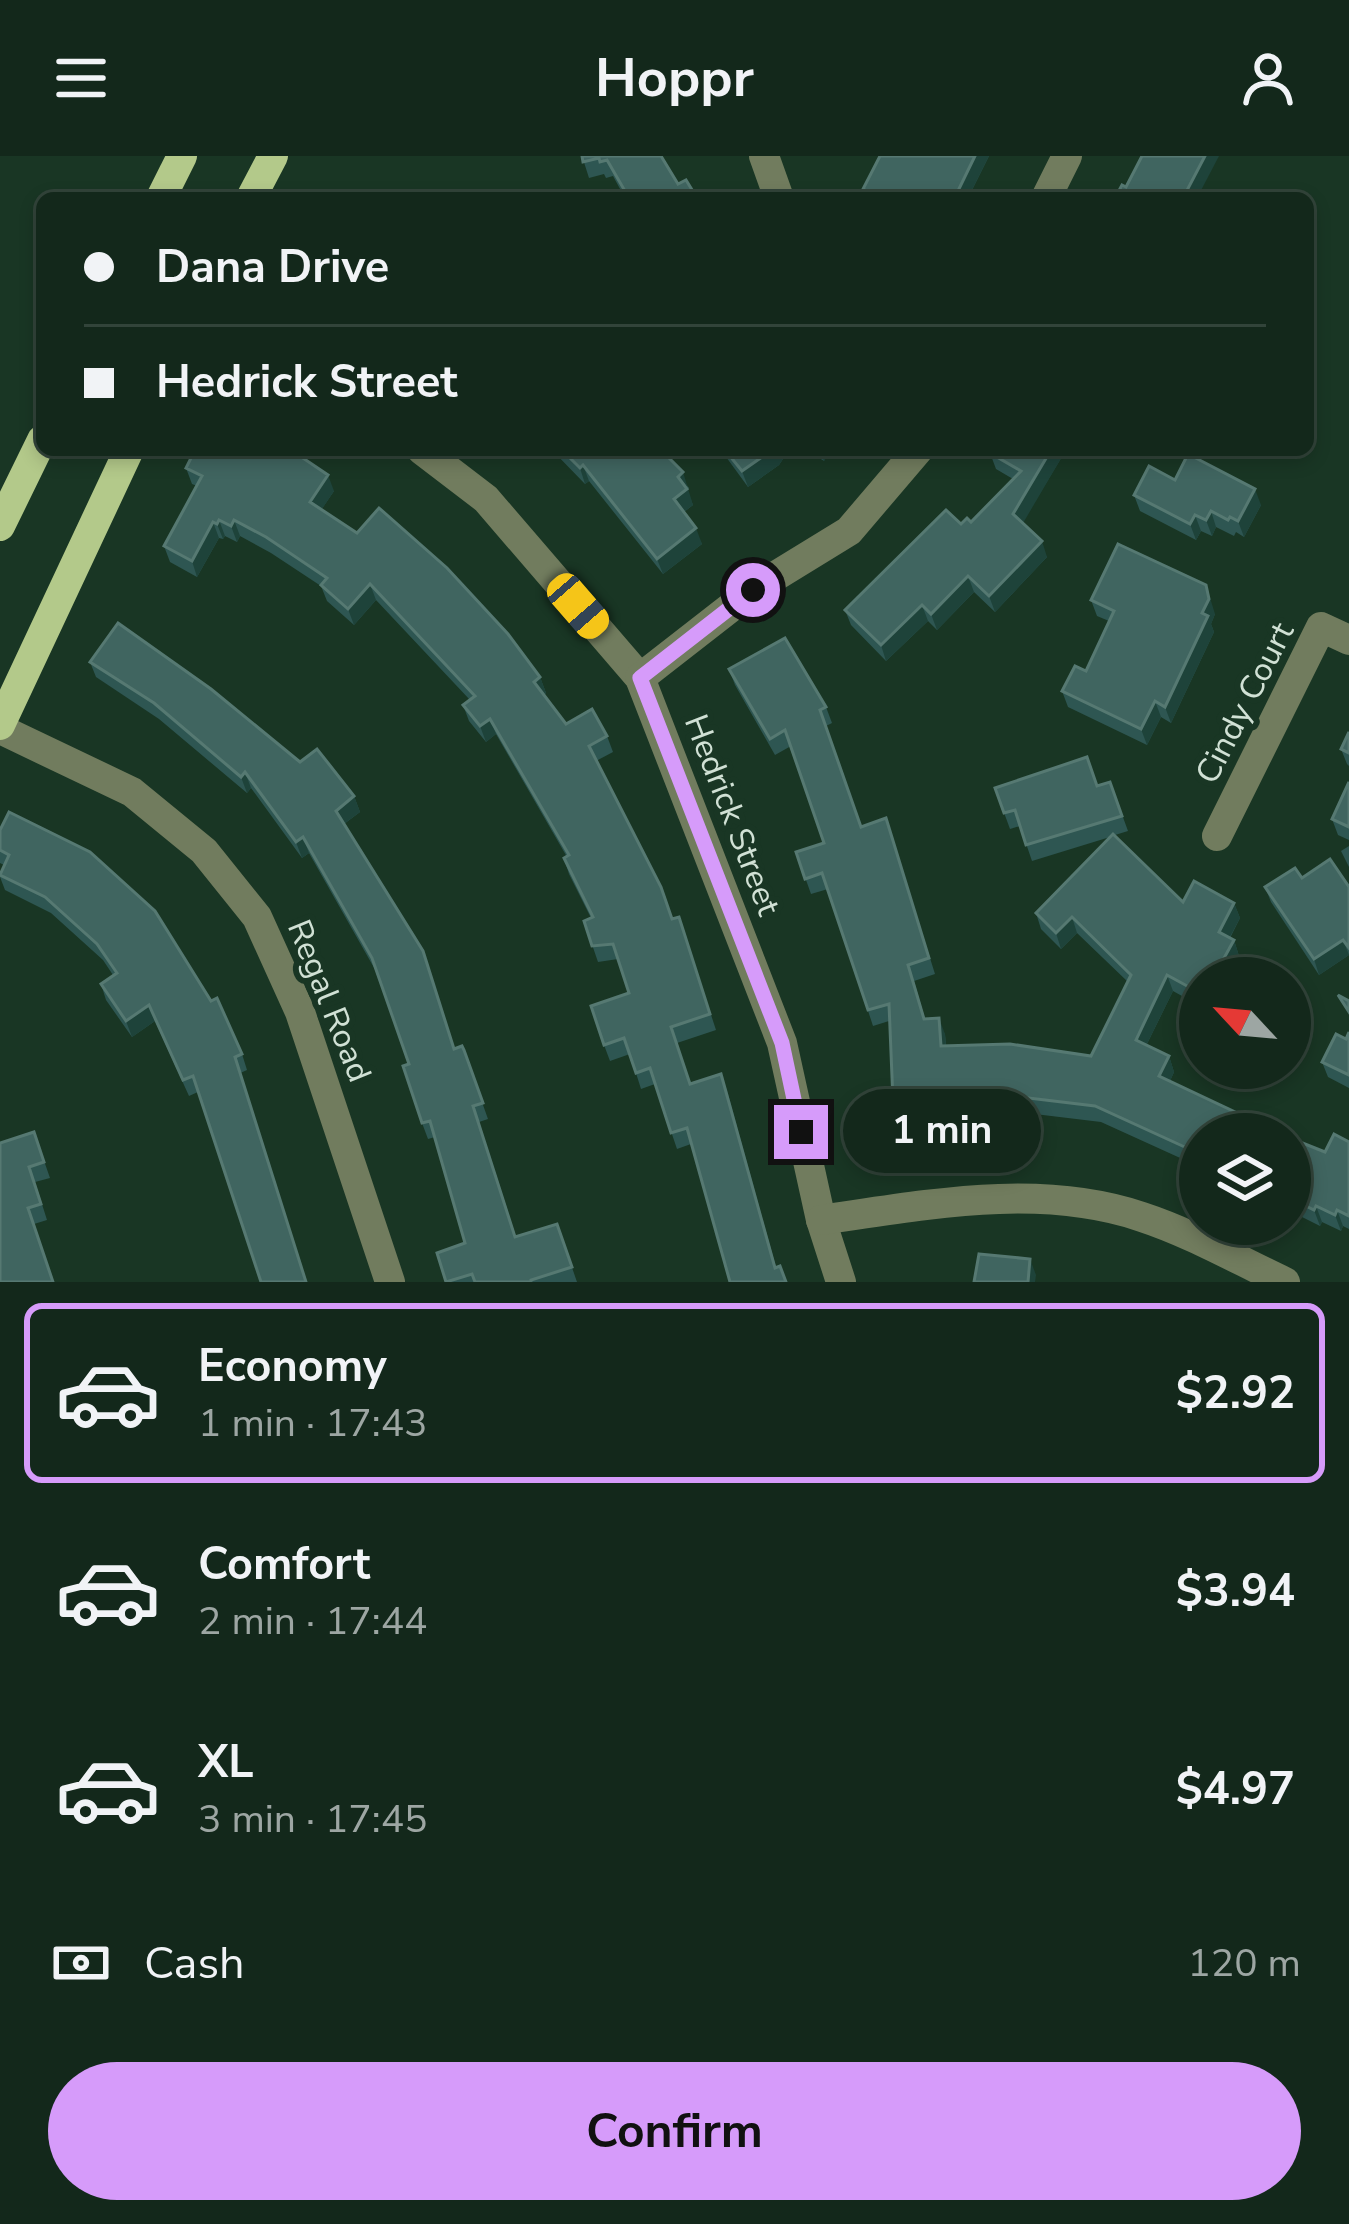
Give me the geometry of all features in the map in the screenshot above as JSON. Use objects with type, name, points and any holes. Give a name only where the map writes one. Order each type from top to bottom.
[{"type":"main road","points":[[164,192],[182,156]]},
{"type":"main road","points":[[254,192],[273,156]]},
{"type":"main road","points":[[0,526],[36,452]]},
{"type":"main road","points":[[0,727],[126,456]]},
{"type":"street","points":[[764,156],[777,192]]},
{"type":"street","points":[[1049,192],[1067,156]]},
{"type":"street","name":"Hedrick Street","points":[[430,456],[486,499],[640,678],[782,1043],[820,1220],[841,1282]]},
{"type":"street","points":[[640,678],[753,590],[850,531],[913,456]]},
{"type":"street","name":"Cindy Court","points":[[1217,836],[1322,627],[1349,640]]},
{"type":"street","name":"Regal Road","points":[[0,727],[132,792],[204,851],[257,917],[300,1012],[390,1282]]},
{"type":"street","points":[[820,1220],[958,1201],[1093,1204],[1144,1217],[1285,1282]]},
{"type":"building","points":[[582,156],[661,156],[678,184],[686,180],[693,192],[626,192],[607,160],[583,162]]},
{"type":"building","points":[[880,156],[975,156],[957,192],[863,189]]},
{"type":"building","points":[[1142,156],[1205,156],[1186,192],[1118,192],[1122,185],[1126,187]]},
{"type":"building","points":[[192,456],[300,456],[328,475],[310,502],[357,533],[379,508],[447,568],[508,634],[540,677],[534,682],[566,724],[592,709],[607,736],[589,746],[661,887],[672,919],[679,917],[710,1014],[671,1027],[690,1084],[721,1074],[775,1268],[780,1266],[786,1282],[730,1282],[687,1128],[671,1133],[650,1068],[636,1073],[624,1038],[604,1045],[591,1006],[629,993],[613,944],[592,946],[584,921],[593,917],[564,858],[569,855],[490,719],[480,726],[463,705],[475,696],[370,584],[348,609],[321,585],[327,578],[234,520],[231,526],[213,522],[192,561],[164,546],[202,476],[186,468]]},
{"type":"building","points":[[568,456],[667,456],[683,472],[678,477],[687,489],[674,499],[696,528],[657,559],[583,465],[580,468]]},
{"type":"building","points":[[730,456],[763,456],[742,471]]},
{"type":"building","points":[[995,456],[1047,456],[1013,514],[1042,541],[989,596],[968,576],[931,614],[922,605],[881,645],[845,610],[946,510],[961,524],[967,518],[971,522],[1021,471]]},
{"type":"building","points":[[1187,456],[1192,456],[1255,489],[1238,521],[1211,511],[1206,520],[1195,515],[1190,524],[1134,495],[1149,466],[1175,480]]},
{"type":"building","points":[[1118,544],[1206,585],[1209,599],[1202,613],[1208,616],[1165,707],[1155,701],[1141,729],[1062,691],[1075,666],[1086,671],[1114,611],[1091,600]]},
{"type":"building","points":[[118,623],[211,689],[300,762],[317,749],[354,796],[336,811],[423,951],[454,1049],[462,1046],[483,1103],[473,1106],[515,1237],[557,1224],[572,1267],[531,1282],[475,1282],[472,1274],[446,1282],[437,1253],[465,1243],[430,1121],[422,1123],[403,1066],[409,1064],[372,958],[303,837],[296,842],[245,772],[241,777],[154,703],[90,662]]},
{"type":"building","points":[[785,638],[826,707],[820,710],[861,827],[886,818],[929,958],[908,965],[924,1019],[939,1018],[941,1046],[1010,1044],[1091,1056],[1131,975],[1072,917],[1056,933],[1036,913],[1113,834],[1183,902],[1194,881],[1234,903],[1219,932],[1234,940],[1225,957],[1179,957],[1179,982],[1167,975],[1136,1040],[1169,1056],[1159,1076],[1237,1113],[1179,1113],[1179,1144],[1095,1106],[978,1092],[939,1094],[940,1105],[901,1107],[900,1100],[893,1101],[889,1004],[868,1010],[822,873],[805,879],[796,852],[824,843],[785,730],[770,739],[729,669]]},
{"type":"building","points":[[1087,757],[1097,786],[1110,782],[1122,816],[1026,845],[1015,810],[1004,813],[995,788]]},
{"type":"building","points":[[1349,782],[1349,827],[1332,819]]},
{"type":"building","points":[[9,812],[90,852],[155,911],[211,1001],[217,998],[242,1054],[235,1057],[306,1282],[261,1282],[193,1076],[183,1080],[149,1005],[126,1021],[101,984],[117,973],[97,944],[45,897],[0,875],[9,855],[0,850],[0,830]]},
{"type":"building","points":[[1330,859],[1349,887],[1349,948],[1343,940],[1314,959],[1265,887],[1295,868],[1302,878]]},
{"type":"building","points":[[1349,1032],[1349,1075],[1322,1062],[1336,1034],[1346,1039]]},
{"type":"building","points":[[34,1132],[44,1162],[29,1167],[41,1204],[28,1208],[53,1282],[0,1282],[0,1143]]},
{"type":"building","points":[[1334,1134],[1349,1142],[1349,1216],[1311,1208],[1311,1146],[1325,1152]]},
{"type":"building","points":[[979,1254],[1030,1259],[1028,1282],[974,1282]]},
{"type":"route","points":[[753,590],[640,678],[782,1043],[801,1132]]}]
